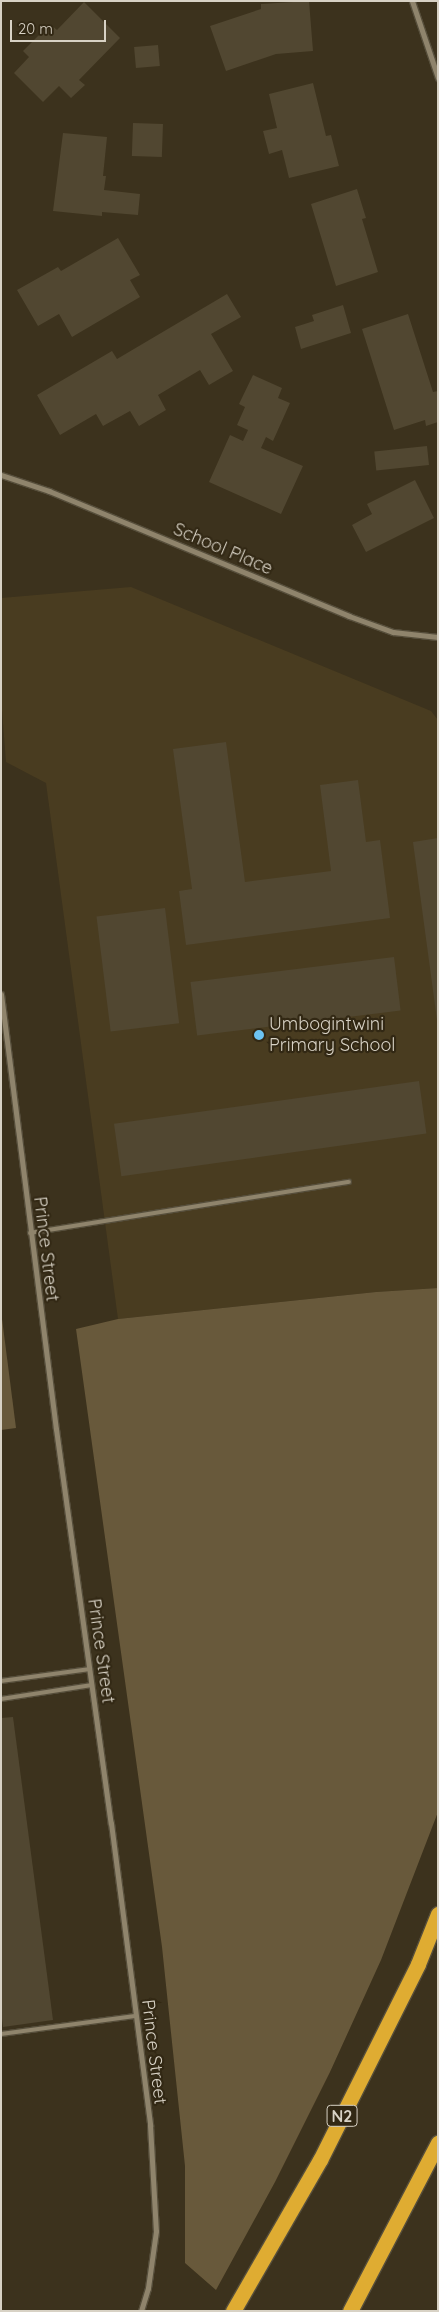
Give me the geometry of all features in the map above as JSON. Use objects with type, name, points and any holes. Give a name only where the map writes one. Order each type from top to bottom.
[{"type":"highway","name":"N2","points":[[233,2311],[320,2160],[418,1964],[438,1914]]},
{"type":"highway","points":[[350,2311],[438,2143]]},
{"type":"street","points":[[412,1],[438,78]]},
{"type":"street","name":"School Place","points":[[1,475],[49,491],[348,616],[392,632],[438,638]]},
{"type":"street","name":"Prince Street","points":[[1,994],[30,1233],[150,2125],[156,2231],[148,2288],[141,2311]]},
{"type":"lane","points":[[30,1233],[350,1182]]},
{"type":"lane","points":[[1,1680],[90,1669]]},
{"type":"lane","points":[[1,1699],[92,1685]]},
{"type":"lane","points":[[1,2034],[135,2016]]},
{"type":"shaded area","name":"Umbogintwini Primary School","points":[[131,587],[431,711],[438,720],[438,1288],[376,1292],[118,1319],[46,783],[6,762],[1,697],[1,598]]},
{"type":"shaded area","points":[[438,1288],[438,1812],[381,1960],[330,2072],[275,2182],[216,2290],[185,2263],[185,2166],[162,1947],[76,1329],[118,1319],[376,1292]]},
{"type":"shaded area","points":[[1,1311],[16,1428],[1,1430]]},
{"type":"building","points":[[309,1],[313,51],[276,54],[226,71],[210,26],[261,9],[261,4]]},
{"type":"building","points":[[84,2],[120,38],[79,80],[85,85],[71,98],[59,86],[43,102],[14,73],[29,57],[23,51],[50,24],[57,30]]},
{"type":"building","points":[[158,45],[160,66],[136,68],[134,47]]},
{"type":"building","points":[[313,83],[326,136],[331,135],[339,166],[289,178],[282,150],[269,154],[263,131],[277,128],[269,94]]},
{"type":"building","points":[[133,123],[163,124],[162,157],[132,156]]},
{"type":"building","points":[[63,133],[107,137],[103,176],[106,176],[104,190],[140,194],[138,215],[102,212],[102,216],[53,211]]},
{"type":"building","points":[[357,189],[366,218],[362,219],[378,272],[336,286],[311,204]]},
{"type":"building","points":[[118,238],[140,275],[130,280],[140,297],[72,337],[59,314],[38,326],[17,290],[58,267],[61,271]]},
{"type":"building","points":[[227,294],[241,317],[211,334],[233,371],[209,385],[200,370],[158,395],[166,410],[139,426],[130,411],[103,426],[96,414],[60,435],[37,395],[112,351],[117,359]]},
{"type":"building","points":[[343,305],[351,333],[301,349],[295,327],[314,321],[312,315]]},
{"type":"building","points":[[408,314],[433,392],[438,391],[438,422],[426,426],[425,420],[394,430],[362,329]]},
{"type":"building","points":[[253,375],[282,388],[278,398],[290,403],[273,441],[266,437],[261,448],[303,466],[281,514],[209,482],[230,435],[243,441],[248,430],[237,425],[245,407],[239,404]]},
{"type":"building","points":[[427,446],[429,465],[376,470],[374,452]]},
{"type":"building","points":[[415,480],[434,518],[366,552],[352,525],[372,514],[367,504]]},
{"type":"building","points":[[226,742],[245,882],[331,871],[320,785],[358,780],[366,842],[380,840],[390,918],[186,945],[179,891],[192,889],[173,749]]},
{"type":"building","points":[[438,838],[438,1020],[437,1020],[413,842]]},
{"type":"building","points":[[165,908],[179,1023],[111,1032],[97,916]]},
{"type":"building","points":[[394,957],[401,1011],[197,1036],[191,982]]},
{"type":"building","points":[[419,1081],[426,1133],[121,1176],[114,1124]]},
{"type":"building","points":[[13,1717],[53,2020],[3,2027],[1,2011],[1,1718]]},
{"type":"place","name":"Umbogintwini Primary School","points":[[259,1035]]}]
